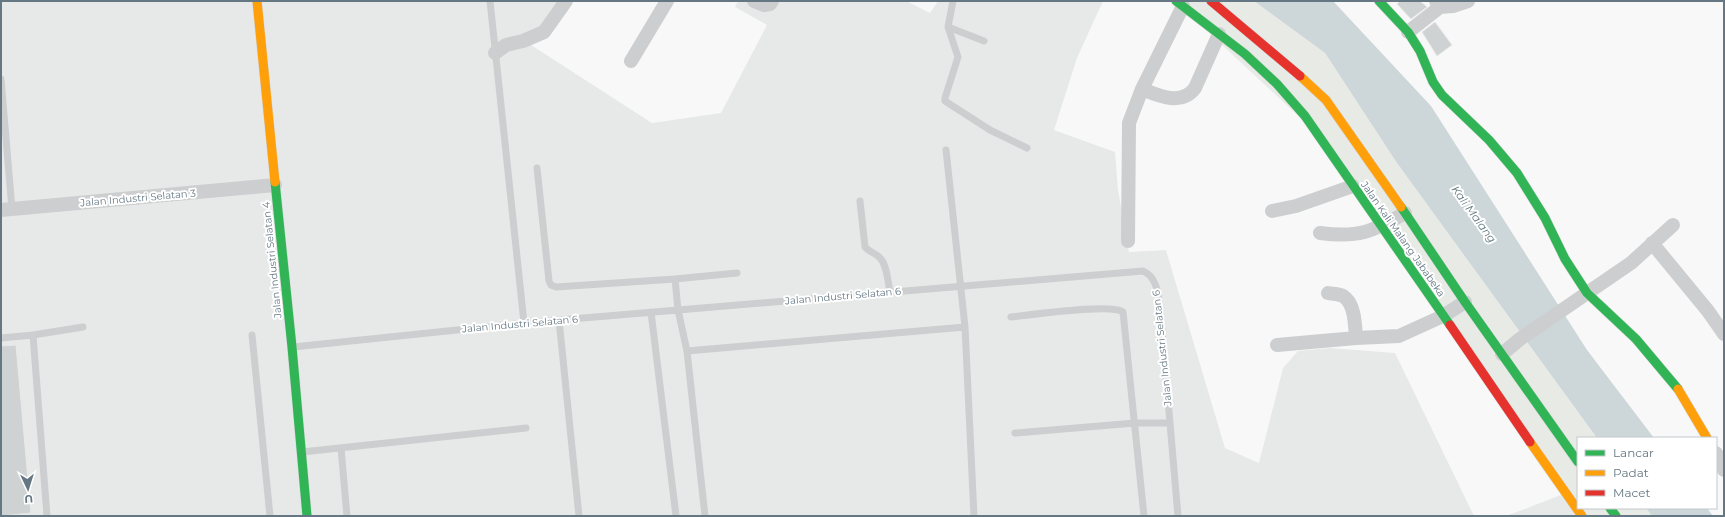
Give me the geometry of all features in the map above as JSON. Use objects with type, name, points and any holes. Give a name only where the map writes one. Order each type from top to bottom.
[{"type":"main road","name":"Jalan Industri Selatan 4","points":[[257,1],[274,186],[292,347],[307,516]]},
{"type":"main road","name":"Jalan Kali Malang Jababeka","points":[[1211,1],[1326,100],[1465,302],[1577,461]]},
{"type":"main road","points":[[1379,1],[1408,32],[1420,51],[1434,82],[1442,95],[1489,140],[1518,173],[1545,218],[1582,296],[1636,339],[1682,394],[1706,437]]},
{"type":"main road","name":"Jalan Kali Malang Jababeka","points":[[1180,4],[1219,34],[1266,74],[1291,98],[1322,138],[1381,227],[1577,509]]},
{"type":"street","points":[[495,53],[506,45],[523,41],[544,32],[566,1]]},
{"type":"street","points":[[631,61],[667,1]]},
{"type":"street","points":[[754,1],[764,5],[770,4],[772,1]]},
{"type":"street","points":[[1408,32],[1438,4],[1452,6],[1468,1]]},
{"type":"street","points":[[1128,240],[1129,123],[1142,89],[1180,4]]},
{"type":"street","points":[[1142,89],[1168,98],[1178,99],[1190,94],[1195,88],[1219,34]]},
{"type":"street","name":"Jalan Industri Selatan 3","points":[[6,209],[274,186]]},
{"type":"street","points":[[1272,211],[1296,206],[1353,186]]},
{"type":"street","points":[[1320,233],[1350,236],[1381,227],[1405,214]]},
{"type":"street","points":[[1502,354],[1520,339],[1631,263],[1673,225]]},
{"type":"street","points":[[1652,243],[1708,310],[1724,334]]},
{"type":"street","points":[[1328,292],[1342,295],[1348,300],[1354,318],[1356,338]]},
{"type":"street","points":[[1278,345],[1399,336],[1443,316],[1465,302]]},
{"type":"street","points":[[1717,455],[1724,470]]},
{"type":"lane","points":[[490,1],[524,323]]},
{"type":"lane","points":[[954,1],[948,27],[958,54],[945,95],[945,101],[990,130],[1026,148]]},
{"type":"lane","points":[[948,27],[984,41]]},
{"type":"lane","points":[[1,79],[6,209]]},
{"type":"lane","points":[[946,150],[965,327],[974,516]]},
{"type":"lane","points":[[537,168],[549,281],[551,285],[556,287],[737,273]]},
{"type":"lane","points":[[860,201],[865,247],[868,251],[884,262],[890,292]]},
{"type":"lane","name":"Jalan Industri Selatan 6","points":[[292,347],[524,323],[1136,270],[1148,273],[1155,282],[1160,306],[1178,516]]},
{"type":"lane","points":[[674,279],[678,310],[687,351],[705,516]]},
{"type":"lane","points":[[1011,317],[1099,309],[1117,309],[1125,314],[1144,516]]},
{"type":"lane","points":[[651,312],[676,516]]},
{"type":"lane","points":[[560,320],[579,516]]},
{"type":"lane","points":[[1,338],[33,335],[83,327]]},
{"type":"lane","points":[[687,351],[965,327]]},
{"type":"lane","points":[[33,335],[47,516]]},
{"type":"lane","points":[[252,335],[270,516]]},
{"type":"lane","points":[[1015,433],[1135,423],[1170,423]]},
{"type":"lane","points":[[302,452],[526,428]]},
{"type":"lane","points":[[341,448],[347,516]]},
{"type":"shaded area","points":[[1,1],[561,1],[531,45],[652,123],[721,113],[767,25],[735,7],[738,1],[906,1],[930,13],[938,1],[1103,1],[1077,58],[1054,130],[1115,152],[1118,190],[1129,252],[1166,250],[1225,448],[1259,463],[1283,368],[1298,351],[1330,348],[1395,353],[1474,516],[1,516]]},
{"type":"shaded area","points":[[1175,1],[1254,1],[1325,53],[1397,163],[1596,437],[1577,437],[1577,509],[1322,138]]},
{"type":"shaded area","points":[[1566,493],[1582,516],[1505,516]]},
{"type":"shaded area","points":[[1577,509],[1647,509],[1652,516],[1582,516]]},
{"type":"water","name":"Kali Malang","points":[[1254,1],[1333,1],[1431,106],[1587,350],[1653,437],[1596,437],[1397,163],[1325,53]]},
{"type":"water","points":[[1647,509],[1708,509],[1713,516],[1652,516]]},
{"type":"building","points":[[1400,1],[1420,1],[1427,7],[1411,19],[1397,4]]},
{"type":"building","points":[[1435,22],[1452,45],[1437,56],[1422,32]]},
{"type":"building","points":[[16,345],[31,513],[1,516],[1,346]]},
{"type":"traffic: fast","points":[[1176,1],[1245,54],[1277,84],[1305,116],[1450,325]]},
{"type":"traffic: fast","points":[[1379,1],[1408,32],[1420,51],[1433,82],[1442,95],[1489,140],[1517,173],[1545,218],[1565,259],[1587,293],[1636,339],[1678,389]]},
{"type":"traffic: fast","points":[[275,182],[307,516]]},
{"type":"traffic: fast","points":[[1401,207],[1465,302],[1577,461]]},
{"type":"traffic: fast","points":[[1611,509],[1616,516]]},
{"type":"traffic: slow","points":[[257,1],[275,182]]},
{"type":"traffic: slow","points":[[1300,76],[1326,100],[1401,207]]},
{"type":"traffic: slow","points":[[1678,389],[1706,437]]},
{"type":"traffic: slow","points":[[1530,442],[1577,509]]},
{"type":"traffic: slow","points":[[1577,509],[1582,516]]},
{"type":"traffic: jam","points":[[1211,1],[1300,76]]},
{"type":"traffic: jam","points":[[1450,325],[1530,442]]}]
